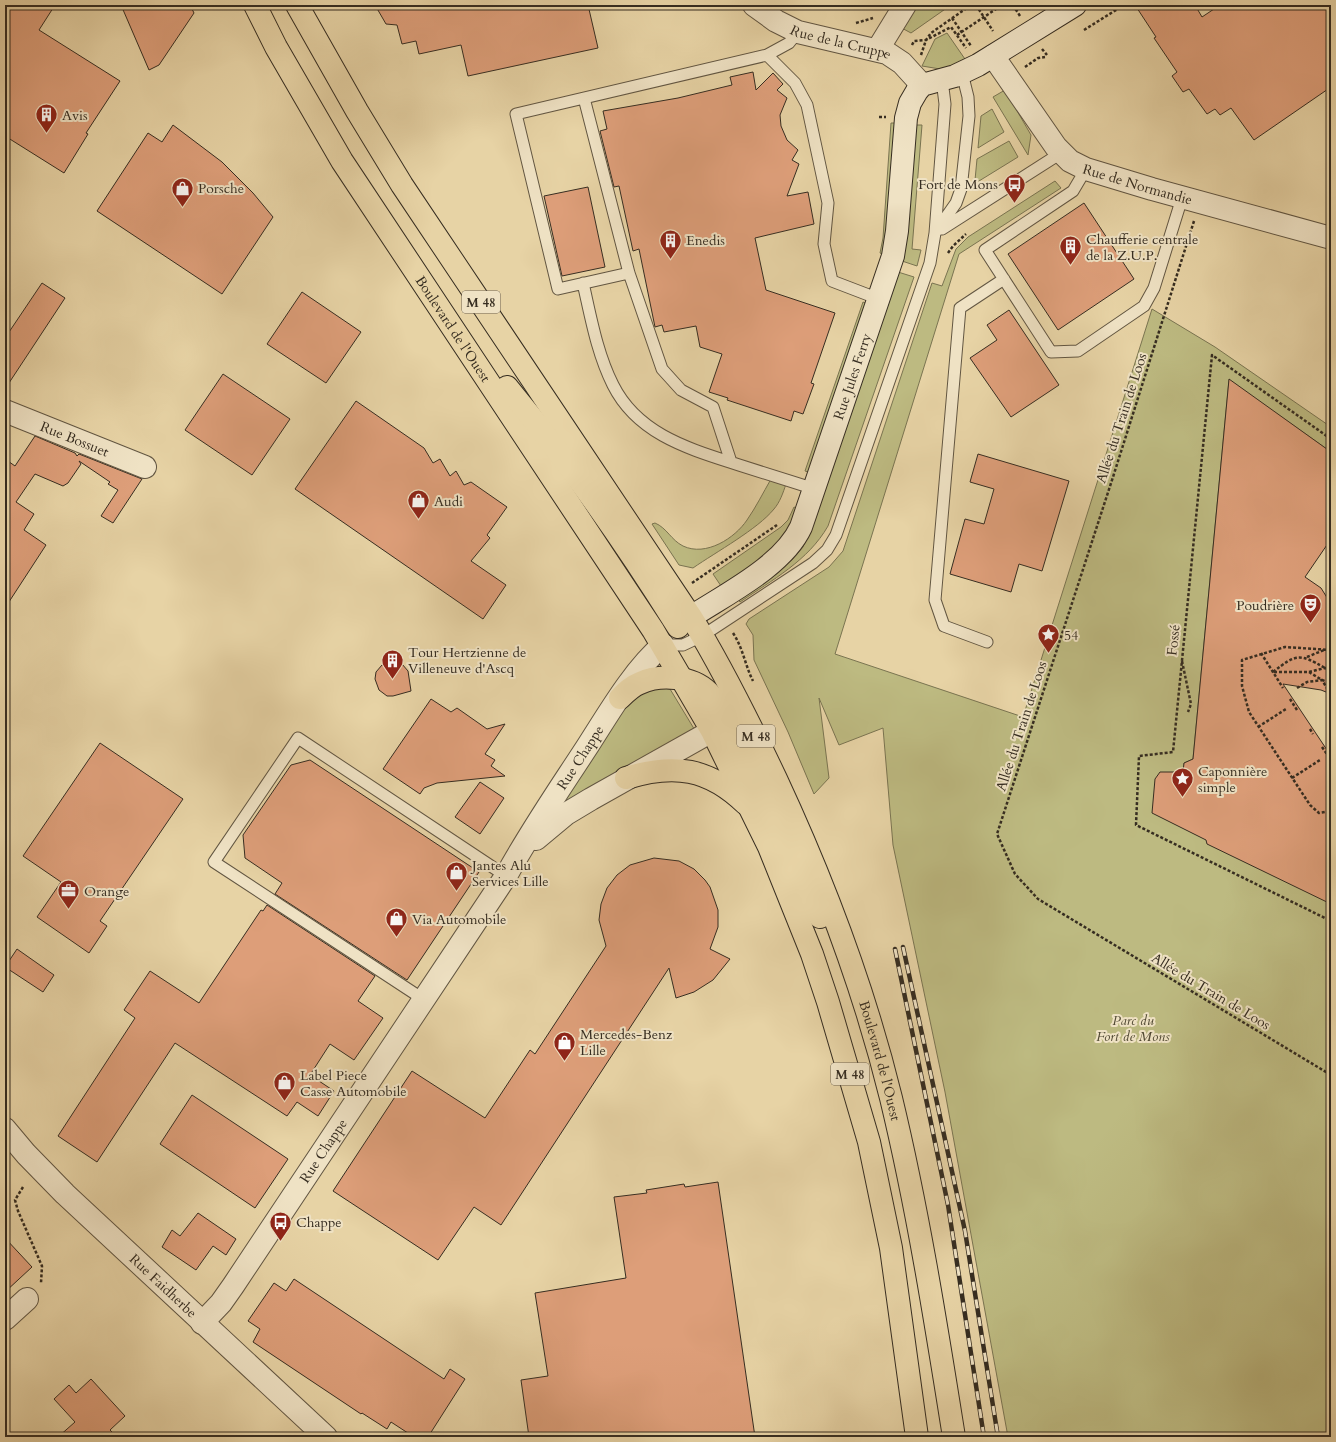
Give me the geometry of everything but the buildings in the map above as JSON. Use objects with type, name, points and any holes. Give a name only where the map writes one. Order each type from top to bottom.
[{"type":"main road","name":"Boulevard de l'Ouest","points":[[255,5],[280,53],[342,161],[662,645],[682,680],[719,726],[812,954],[856,1092],[869,1142],[891,1248],[917,1437]]},
{"type":"main road","name":"Boulevard de l'Ouest","points":[[299,11],[402,185],[740,704],[771,768],[817,872],[847,950],[891,1097],[927,1273],[954,1437]]},
{"type":"main road","points":[[434,299],[544,434],[629,552],[691,630],[662,645]]},
{"type":"main road","points":[[620,698],[632,687],[647,680],[664,678],[682,680]]},
{"type":"main road","points":[[740,704],[719,726],[764,798],[869,1021]]},
{"type":"main road","points":[[626,778],[645,772],[667,769],[699,774],[729,790],[752,810]]},
{"type":"street","name":"Rue de la Cruppe","points":[[754,5],[776,21],[798,32],[810,36],[878,49],[942,79]]},
{"type":"street","points":[[878,49],[905,5]]},
{"type":"street","points":[[942,79],[993,56],[1075,5]]},
{"type":"street","name":"Rue de Normandie","points":[[993,56],[1062,153],[1076,164],[1086,169],[1191,200],[1331,238]]},
{"type":"street","name":"Rue Jules Ferry","points":[[691,630],[788,549],[801,527],[879,299],[895,247],[906,118],[910,103],[942,79]]},
{"type":"street","name":"Rue Bossuet","points":[[5,411],[145,467]]},
{"type":"street","name":"Rue Chappe","points":[[506,876],[519,852],[620,698],[645,661],[662,645]]},
{"type":"street","name":"Rue Chappe","points":[[202,1323],[229,1292],[506,876],[538,836],[566,814],[626,778],[719,726]]},
{"type":"street","name":"Rue Faidherbe","points":[[5,1129],[42,1171],[202,1323],[326,1437]]},
{"type":"street","points":[[5,1319],[27,1299]]},
{"type":"lane","points":[[629,273],[558,289],[516,114],[767,55],[789,43],[798,32]]},
{"type":"lane","points":[[767,55],[791,79],[808,105],[828,203],[824,244],[832,281],[879,299]]},
{"type":"lane","points":[[935,234],[956,203],[960,188],[969,116],[968,97],[942,79]]},
{"type":"lane","points":[[691,630],[809,566],[824,554],[840,528],[927,274],[935,234],[945,98],[942,79]]},
{"type":"lane","points":[[584,98],[629,273],[662,369],[681,390],[713,407],[731,462]]},
{"type":"lane","points":[[935,234],[1062,153]]},
{"type":"lane","points":[[1086,169],[1073,191],[985,250],[1051,352],[1078,351],[1144,306],[1154,288],[1191,200]]},
{"type":"lane","points":[[987,642],[944,626],[935,600],[960,308],[1004,279]]},
{"type":"lane","points":[[583,283],[603,363],[613,386],[628,408],[648,427],[671,441],[693,450],[815,488]]},
{"type":"lane","points":[[423,999],[214,862],[298,738],[506,876]]},
{"type":"path","points":[[969,53],[951,27],[926,40],[935,30],[971,5]]},
{"type":"path","points":[[957,35],[1002,5]]},
{"type":"path","points":[[1084,30],[1122,5]]},
{"type":"path","points":[[887,125],[888,112]]},
{"type":"path","name":"Allée du Train de Loos","points":[[1191,200],[1113,477],[997,834],[1015,874],[1038,899],[1331,1075]]},
{"type":"path","name":"Fossé","points":[[1331,438],[1212,355],[1181,658],[1173,752],[1139,756],[1136,825],[1331,921]]},
{"type":"path","points":[[697,579],[780,522]]},
{"type":"path","points":[[1331,650],[1285,647],[1261,653],[1242,660],[1241,673],[1245,701],[1249,712],[1258,727],[1310,805],[1320,813],[1331,810]]},
{"type":"path","points":[[1273,672],[1291,659],[1306,658],[1326,650]]},
{"type":"path","points":[[1261,653],[1284,688]]},
{"type":"path","points":[[1181,658],[1191,704],[1188,712]]},
{"type":"path","points":[[1306,658],[1331,670]]},
{"type":"path","points":[[1273,672],[1309,672],[1325,668]]},
{"type":"path","points":[[1309,672],[1322,680],[1331,683]]},
{"type":"path","points":[[1297,688],[1307,682],[1322,680]]},
{"type":"path","points":[[1322,680],[1330,693]]},
{"type":"path","points":[[1290,699],[1297,710]]},
{"type":"path","points":[[1258,727],[1286,709]]},
{"type":"path","points":[[1310,730],[1313,734]]},
{"type":"path","points":[[1322,747],[1331,760]]},
{"type":"path","points":[[1292,778],[1320,760]]},
{"type":"path","points":[[23,1187],[15,1200],[18,1211],[42,1266],[41,1284],[27,1299]]},
{"type":"green space","points":[[910,5],[951,5],[911,33],[898,26]]},
{"type":"green space","points":[[947,33],[967,62],[940,69],[922,66],[935,39]]},
{"type":"green space","points":[[1005,90],[1031,135],[1028,155],[993,97]]},
{"type":"green space","points":[[992,109],[1004,132],[978,148],[981,116]]},
{"type":"green space","points":[[891,123],[896,123],[884,255],[880,253],[883,238]]},
{"type":"green space","points":[[915,125],[922,125],[912,249],[921,250],[917,266],[902,261]]},
{"type":"green space","points":[[1009,141],[1018,157],[979,181],[975,180],[977,159]]},
{"type":"green space","name":"Parc du Fort de Mons","points":[[1055,181],[1061,188],[959,254],[835,654],[1023,717],[1152,309],[1215,347],[1331,427],[1331,452],[1229,380],[1193,759],[1184,763],[1182,776],[1331,904],[1331,1437],[1008,1437],[945,1092],[893,845],[883,728],[839,745],[819,698],[829,778],[814,794],[788,732],[754,660],[753,635],[746,624],[749,619],[829,567],[843,551],[932,283],[942,286],[956,249],[968,237]]},
{"type":"green space","points":[[898,272],[914,277],[828,526],[820,538],[800,560],[777,578],[740,602],[737,597],[793,559],[803,547]]},
{"type":"green space","points":[[863,302],[868,304],[811,473],[805,471]]},
{"type":"green space","points":[[771,479],[786,484],[780,500],[767,517],[693,568],[679,565],[652,524],[655,523],[659,525],[675,541],[692,549],[701,549],[719,544],[728,539],[742,527]]},
{"type":"green space","points":[[794,507],[799,509],[790,529],[766,556],[721,586],[713,574],[781,527],[788,520]]},
{"type":"green space","points":[[654,687],[670,689],[696,732],[557,812],[623,705]]},
{"type":"railway","points":[[903,947],[965,1231],[998,1437]]},
{"type":"railway","points":[[895,949],[948,1205],[984,1437]]},
{"type":"place","name":"Avis","points":[[46,134]]},
{"type":"place","name":"Fort de Mons","points":[[1014,204]]},
{"type":"place","name":"Porsche","points":[[182,208]]},
{"type":"place","name":"Enedis","points":[[671,260]]},
{"type":"place","name":"Chaufferie centrale de la Z.U.P.","points":[[1071,266]]},
{"type":"place","name":"Audi","points":[[419,520]]},
{"type":"place","name":"Poudrière","points":[[1310,624]]},
{"type":"place","name":"54","points":[[1049,654]]},
{"type":"place","name":"Tour Hertzienne de Villeneuve d'Ascq","points":[[392,680]]},
{"type":"place","name":"Caponnière simple","points":[[1182,798]]},
{"type":"place","name":"Jantes Alu Services Lille","points":[[456,892]]},
{"type":"place","name":"Orange","points":[[69,910]]},
{"type":"place","name":"Via Automobile","points":[[396,938]]},
{"type":"place","name":"Mercedes-Benz Lille","points":[[564,1062]]},
{"type":"place","name":"Label Piece Casse Automobile","points":[[284,1102]]},
{"type":"place","name":"Chappe","points":[[281,1242]]}]
